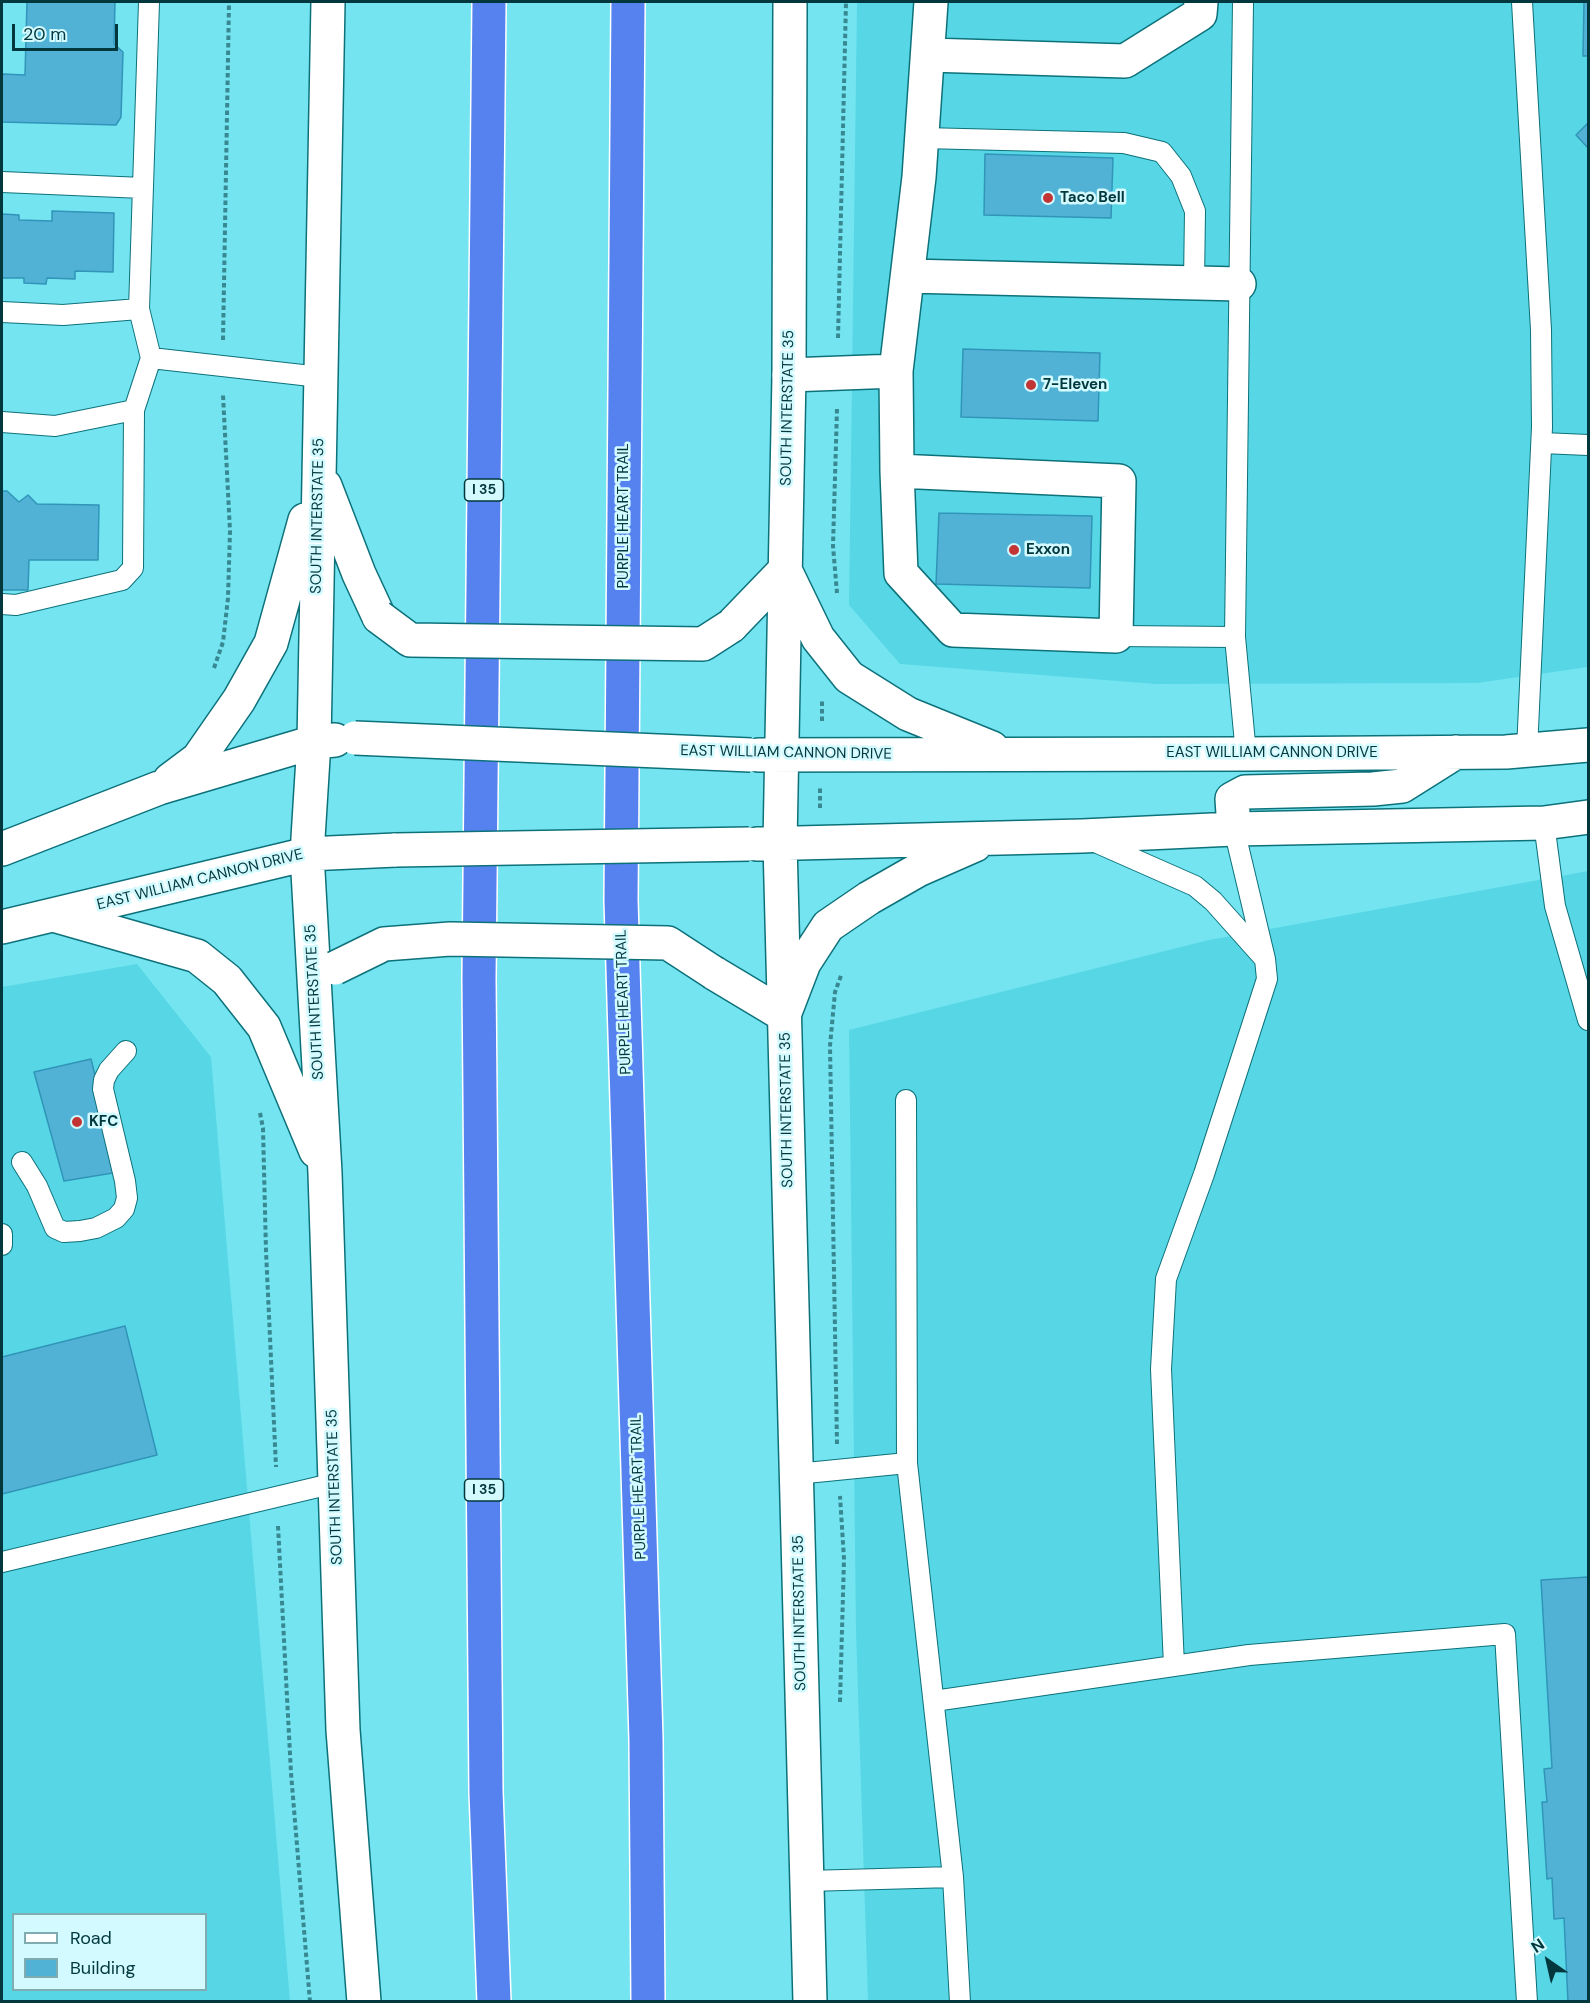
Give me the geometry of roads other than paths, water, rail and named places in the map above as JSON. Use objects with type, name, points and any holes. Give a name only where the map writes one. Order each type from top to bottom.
[{"type":"highway","name":"I 35","points":[[489,2],[479,978],[486,1792],[494,2001]]},
{"type":"highway","name":"PURPLE HEART TRAIL","points":[[628,2],[621,900],[646,1738],[648,2001]]},
{"type":"main road","name":"SOUTH INTERSTATE 35","points":[[328,2],[314,742],[307,854],[325,975],[325,1173],[343,1730],[364,2001]]},
{"type":"main road","name":"SOUTH INTERSTATE 35","points":[[790,2],[789,375],[785,570],[766,755],[765,844],[784,1015],[810,2001]]},
{"type":"main road","points":[[897,471],[1119,481],[1116,636],[953,630],[902,573],[897,471],[896,370],[923,138],[931,2]]},
{"type":"main road","points":[[929,55],[1125,61],[1200,14],[1201,2]]},
{"type":"main road","points":[[908,276],[1239,284]]},
{"type":"main road","points":[[789,375],[896,370]]},
{"type":"main road","points":[[318,470],[359,574],[379,617],[410,640],[703,644],[731,626],[785,570],[818,638],[849,677],[908,714],[1008,754]]},
{"type":"main road","points":[[159,788],[198,759],[239,700],[271,643],[318,470]]},
{"type":"main road","name":"EAST WILLIAM CANNON DRIVE","points":[[2,849],[159,788],[314,742],[355,738],[766,755],[1456,752],[1588,745]]},
{"type":"main road","points":[[1234,829],[1232,799],[1245,792],[1373,789],[1402,786],[1456,752]]},
{"type":"main road","name":"EAST WILLIAM CANNON DRIVE","points":[[2,927],[307,854],[352,851],[765,844],[1082,836],[1234,829],[1544,823],[1588,817]]},
{"type":"main road","points":[[325,975],[384,944],[450,939],[668,943],[784,1015],[804,963],[828,926],[869,898],[918,870],[991,838]]},
{"type":"main road","points":[[53,915],[197,956],[227,980],[264,1027],[325,1173]]},
{"type":"lane","points":[[2,604],[16,605],[122,580],[133,568],[134,410],[150,358],[139,309],[149,2]]},
{"type":"lane","points":[[1243,2],[1235,637],[1246,754]]},
{"type":"lane","points":[[1522,2],[1541,330],[1542,443],[1527,750]]},
{"type":"lane","points":[[923,138],[1124,143],[1162,152],[1181,176],[1196,211],[1194,283]]},
{"type":"lane","points":[[2,182],[143,188]]},
{"type":"lane","points":[[2,312],[63,315],[139,309]]},
{"type":"lane","points":[[150,358],[321,376]]},
{"type":"lane","points":[[2,422],[55,426],[134,410]]},
{"type":"lane","points":[[1542,443],[1588,445]]},
{"type":"lane","points":[[1116,636],[1235,637]]},
{"type":"lane","points":[[1544,823],[1555,906],[1588,1020]]},
{"type":"lane","points":[[1174,1666],[1161,1369],[1166,1279],[1207,1163],[1267,979],[1265,959],[1234,829]]},
{"type":"lane","points":[[1082,836],[1195,886],[1213,901],[1265,959]]},
{"type":"lane","points":[[22,1162],[37,1186],[55,1228],[64,1232],[80,1231],[96,1228],[117,1218],[124,1209],[127,1198],[103,1089],[109,1070],[126,1052]]},
{"type":"lane","points":[[906,1100],[907,1463],[953,1877],[960,2001]]},
{"type":"lane","points":[[2,1234],[2,1245]]},
{"type":"lane","points":[[796,1474],[907,1463]]},
{"type":"lane","points":[[2,1562],[335,1483]]},
{"type":"lane","points":[[933,1701],[1249,1655],[1505,1634],[1527,2001]]},
{"type":"lane","points":[[807,1881],[953,1877]]},
{"type":"place","name":"Taco Bell","points":[[1048,198]]},
{"type":"place","name":"7-Eleven","points":[[1031,385]]},
{"type":"place","name":"Exxon","points":[[1014,550]]},
{"type":"place","name":"KFC","points":[[77,1122]]}]
